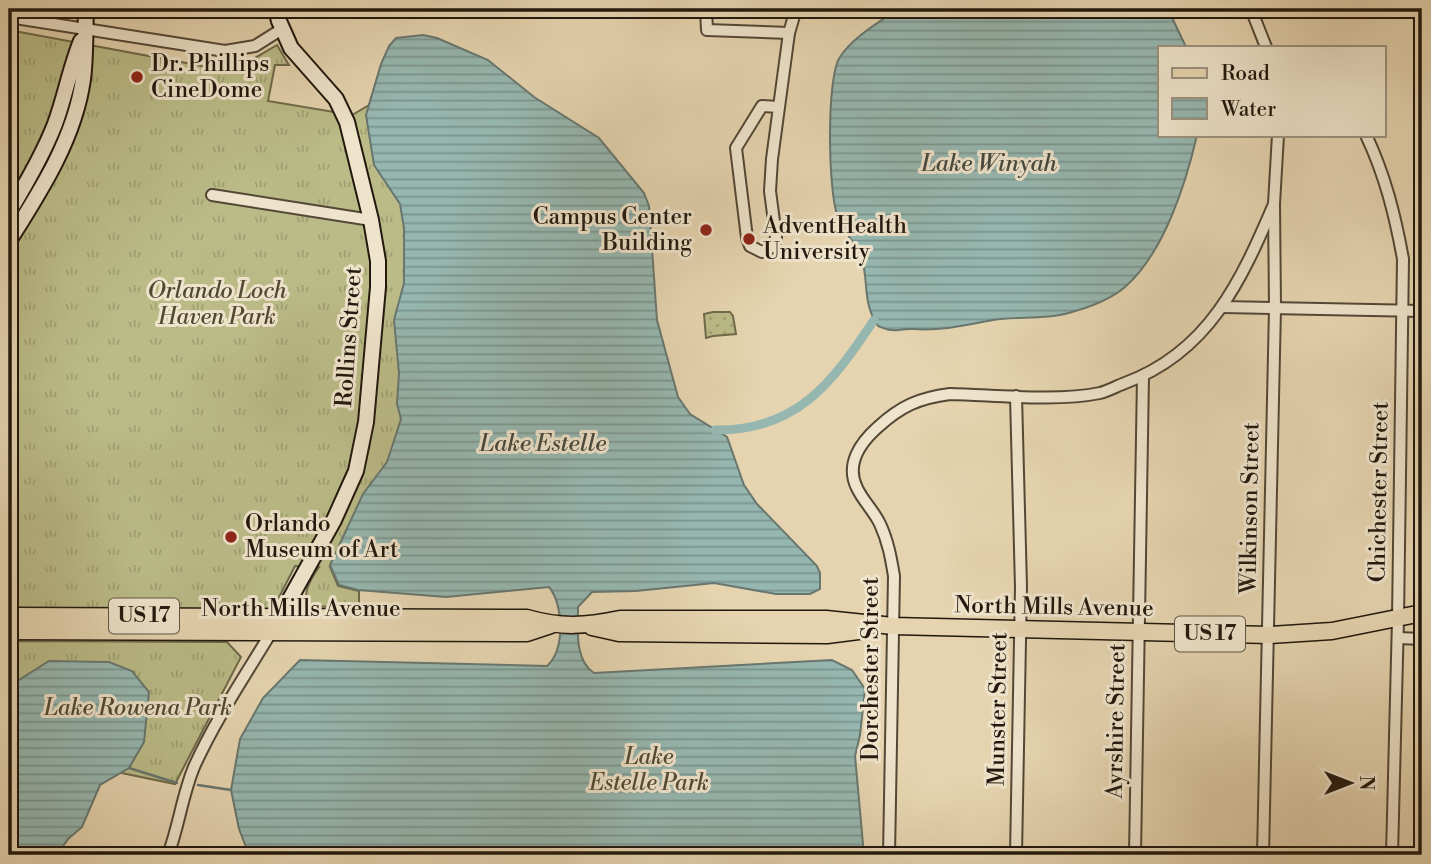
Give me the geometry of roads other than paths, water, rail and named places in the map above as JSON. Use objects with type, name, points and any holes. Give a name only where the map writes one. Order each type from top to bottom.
[{"type":"main road","name":"North Mills Avenue","points":[[9,617],[527,618],[551,625],[586,625],[619,633],[813,635],[893,626],[1269,635],[1332,631],[1422,613]]},
{"type":"main road","name":"North Mills Avenue","points":[[9,631],[527,633],[551,625]]},
{"type":"street","points":[[9,241],[37,196],[67,135],[83,79],[86,9]]},
{"type":"street","name":"Rollins Street","points":[[272,631],[334,520],[356,471],[363,444],[378,287],[378,261],[371,220],[355,149],[342,110],[330,91],[297,56],[282,29],[276,9]]},
{"type":"street","points":[[706,9],[707,30],[789,33]]},
{"type":"street","points":[[779,107],[762,106],[736,148],[747,238],[750,246],[762,252],[774,246],[776,237],[770,191],[789,33],[796,9]]},
{"type":"street","points":[[1251,9],[1265,46]]},
{"type":"street","points":[[9,17],[226,51],[255,46],[282,29]]},
{"type":"street","points":[[9,212],[41,155],[55,123],[70,68],[85,30]]},
{"type":"street","name":"Wilkinson Street","points":[[1263,855],[1275,308],[1274,204],[1278,136]]},
{"type":"street","name":"Chichester Street","points":[[1366,136],[1381,166],[1395,212],[1403,259],[1392,855]]},
{"type":"street","points":[[212,195],[371,220]]},
{"type":"street","name":"Wilkinson Street","points":[[1016,396],[1100,393],[1143,377],[1166,364],[1195,338],[1223,307],[1239,281],[1274,204]]},
{"type":"street","points":[[1223,307],[1422,311]]},
{"type":"street","name":"Ayrshire Street","points":[[1135,855],[1143,377]]},
{"type":"street","name":"Dorchester Street","points":[[889,855],[894,576],[890,549],[879,522],[856,487],[853,472],[855,458],[864,439],[907,404],[950,394],[1016,396]]},
{"type":"street","name":"Munster Street","points":[[1016,396],[1020,629],[1016,855]]},
{"type":"street","points":[[169,855],[183,795],[194,767],[272,631]]},
{"type":"street","points":[[1398,638],[1422,639]]},
{"type":"street","points":[[173,842],[177,855]]},
{"type":"water","name":"Lake Winyah","points":[[898,9],[1168,9],[1186,46],[1158,46],[1158,136],[1197,136],[1172,216],[1139,273],[1125,287],[1093,305],[1053,316],[1003,319],[934,329],[893,330],[878,326],[868,301],[862,259],[838,217],[832,185],[830,136],[835,69],[845,50]]},
{"type":"water","name":"Lake Estelle","points":[[423,35],[437,38],[488,60],[534,97],[599,138],[644,193],[649,206],[657,320],[678,397],[690,414],[727,437],[744,485],[757,504],[817,566],[820,573],[820,589],[810,594],[776,594],[714,583],[636,591],[592,592],[578,607],[578,643],[583,660],[594,673],[832,660],[852,670],[865,689],[855,756],[864,855],[253,855],[246,847],[239,829],[231,790],[240,739],[263,698],[300,660],[547,666],[557,649],[560,616],[549,587],[446,597],[358,590],[339,585],[330,565],[363,494],[387,462],[401,419],[397,404],[399,373],[394,320],[404,283],[404,228],[400,204],[374,165],[366,115],[389,46],[396,38]]},
{"type":"water","points":[[49,661],[109,662],[132,671],[149,692],[144,742],[129,768],[100,785],[82,827],[68,839],[57,855],[9,855],[9,695],[19,680]]},
{"type":"waterway","points":[[715,430],[744,428],[769,422],[810,399],[843,364],[874,320]]},
{"type":"waterway","points":[[129,768],[177,783]]},
{"type":"waterway","points":[[198,785],[231,790]]},
{"type":"place","name":"Dr. Phillips CineDome","points":[[137,77]]},
{"type":"place","name":"Campus Center Building","points":[[706,230]]},
{"type":"place","name":"AdventHealth University","points":[[749,239]]},
{"type":"place","name":"Orlando Museum of Art","points":[[231,537]]},
{"type":"park label","name":"Orlando Loch Haven Park","points":[[217,304]]},
{"type":"park label","name":"Lake Rowena Park","points":[[138,708]]},
{"type":"park label","name":"Lake Estelle Park","points":[[649,770]]}]
